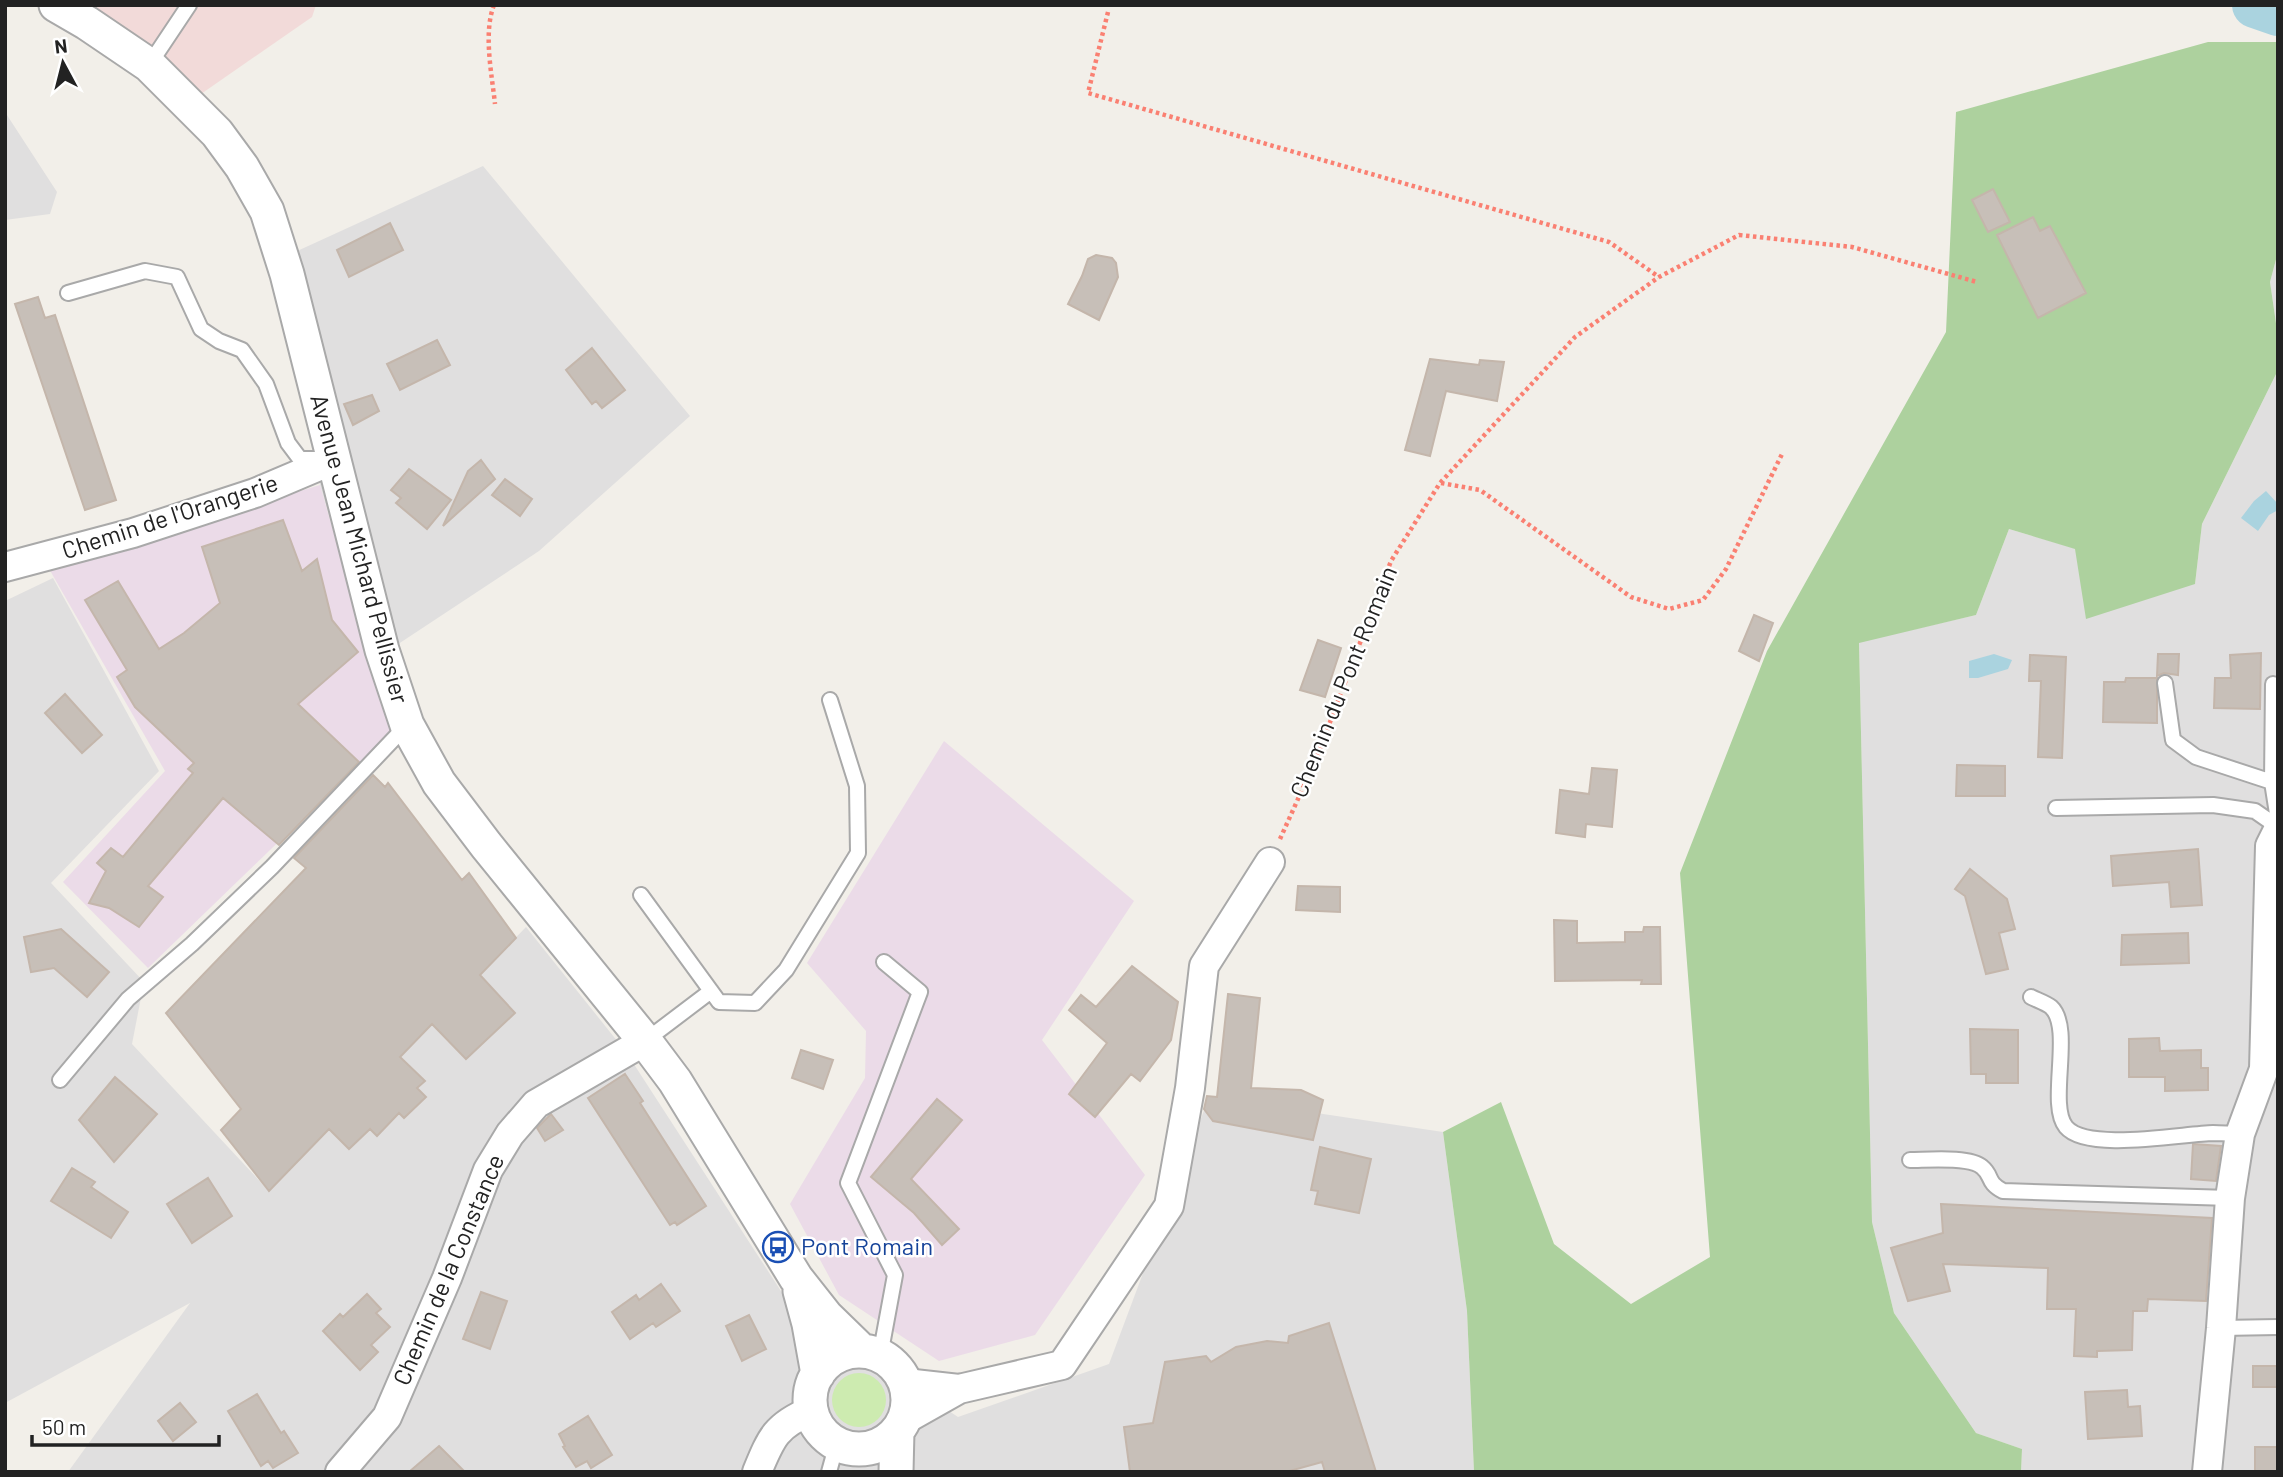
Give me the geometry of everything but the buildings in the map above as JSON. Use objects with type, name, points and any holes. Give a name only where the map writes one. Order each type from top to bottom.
[{"type":"street","name":"Avenue Jean Michard Pellissier","points":[[56,5],[149,65],[217,133],[242,167],[267,211],[287,274],[382,650],[407,725],[439,783],[645,1041],[694,1110],[796,1278],[826,1316],[871,1354]]},
{"type":"street","name":"Chemin de l'Orangerie","points":[[5,567],[133,533],[255,493],[333,460]]},
{"type":"street","points":[[2207,1472],[2230,1198],[2240,1134],[2264,1069],[2270,846],[2278,828]]},
{"type":"street","points":[[833,1458],[849,1448],[863,1449],[888,1440],[901,1425],[959,1389],[1062,1365],[1169,1206],[1190,1088],[1204,966],[1270,862]]},
{"type":"street","name":"Chemin de la Constance","points":[[340,1472],[387,1417],[447,1278],[488,1170],[510,1134],[536,1104],[645,1041]]},
{"type":"street","name":"Avenue Jean Michard Pellissier","points":[[796,1278],[809,1324],[818,1374]]},
{"type":"street","points":[[858,1472],[833,1458],[825,1435],[811,1411],[812,1386],[818,1374],[837,1357],[849,1352],[871,1354],[891,1363],[905,1383],[907,1408],[901,1425],[896,1472]]},
{"type":"street","points":[[905,1383],[959,1389]]},
{"type":"street","points":[[757,1472],[778,1429],[793,1418],[811,1411]]},
{"type":"lane","points":[[149,65],[189,5]]},
{"type":"lane","points":[[68,293],[145,271],[177,277],[201,329],[219,341],[242,350],[266,384],[288,443],[300,459],[333,460]]},
{"type":"lane","points":[[2165,684],[2173,740],[2196,757],[2272,782]]},
{"type":"lane","points":[[2273,684],[2272,782],[2278,820]]},
{"type":"lane","points":[[641,895],[719,1002],[755,1003],[786,970],[858,853],[857,786],[830,700]]},
{"type":"lane","points":[[60,1080],[128,999],[192,944],[262,876],[407,725]]},
{"type":"lane","points":[[2056,808],[2213,805],[2255,811],[2278,828]]},
{"type":"lane","points":[[871,1354],[895,1275],[848,1183],[920,992],[884,961]]},
{"type":"lane","points":[[645,1041],[711,991]]},
{"type":"lane","points":[[2032,997],[2051,1007],[2059,1023],[2060,1108],[2064,1125],[2075,1134],[2092,1139],[2164,1139],[2211,1133],[2240,1134]]},
{"type":"lane","points":[[1910,1160],[1972,1161],[1984,1167],[1992,1185],[2003,1191],[2230,1198]]},
{"type":"lane","points":[[2221,1328],[2278,1327]]},
{"type":"path","points":[[494,5],[491,12],[489,50],[495,104]]},
{"type":"path","points":[[1108,12],[1088,93],[1609,242],[1659,277]]},
{"type":"path","name":"Chemin du Pont Romain","points":[[1270,862],[1316,759],[1391,561],[1440,483],[1575,337],[1659,277],[1739,235],[1852,247],[1977,282]]},
{"type":"path","points":[[1440,483],[1479,490],[1631,597],[1669,609],[1703,600],[1726,569],[1783,453]]},
{"type":"shaded area","points":[[81,5],[316,5],[312,17],[201,94]]},
{"type":"shaded area","points":[[5,112],[57,192],[50,214],[5,220]]},
{"type":"shaded area","points":[[483,166],[690,416],[539,551],[371,662],[320,485],[271,263]]},
{"type":"shaded area","points":[[2278,252],[2278,337],[2270,282]]},
{"type":"shaded area","points":[[2278,370],[2278,1472],[2021,1472],[2022,1449],[1976,1433],[1894,1313],[1872,1222],[1859,642],[1976,615],[2009,529],[2195,584],[2202,524]]},
{"type":"shaded area","points":[[320,485],[391,733],[148,968],[63,882],[165,771],[48,567]]},
{"type":"shaded area","points":[[53,578],[159,771],[51,883],[144,982],[132,1044],[269,1191],[526,927],[626,1052],[790,1305],[958,1417],[1109,1364],[1209,1097],[1443,1132],[1467,1311],[1474,1472],[68,1472],[190,1303],[5,1403],[5,601]]},
{"type":"shaded area","points":[[944,741],[1134,901],[1042,1040],[1145,1175],[1035,1335],[939,1361],[839,1295],[790,1204],[865,1078],[866,1031],[807,963]]},
{"type":"green space","points":[[2208,42],[2278,42],[2278,252],[2270,282],[2278,337],[2278,370],[2202,524],[2195,584],[2086,619],[2075,549],[2009,529],[1976,615],[1859,643],[1872,1222],[1894,1313],[1976,1433],[2022,1449],[2021,1472],[1474,1472],[1467,1311],[1443,1132],[1501,1102],[1554,1244],[1631,1304],[1710,1257],[1680,873],[1767,651],[1946,332],[1956,112]]},
{"type":"green space","points":[[864,1373],[874,1377],[882,1385],[886,1400],[882,1415],[874,1423],[854,1427],[844,1423],[836,1415],[832,1395],[836,1385],[844,1377]]},
{"type":"water","points":[[2266,491],[2278,504],[2278,510],[2269,515],[2258,531],[2241,518]]},
{"type":"water","points":[[1994,654],[2012,660],[2008,669],[1969,678],[1969,661]]},
{"type":"waterway","points":[[2255,5],[2278,13]]},
{"type":"place","name":"Pont Romain","points":[[778,1247]]}]
